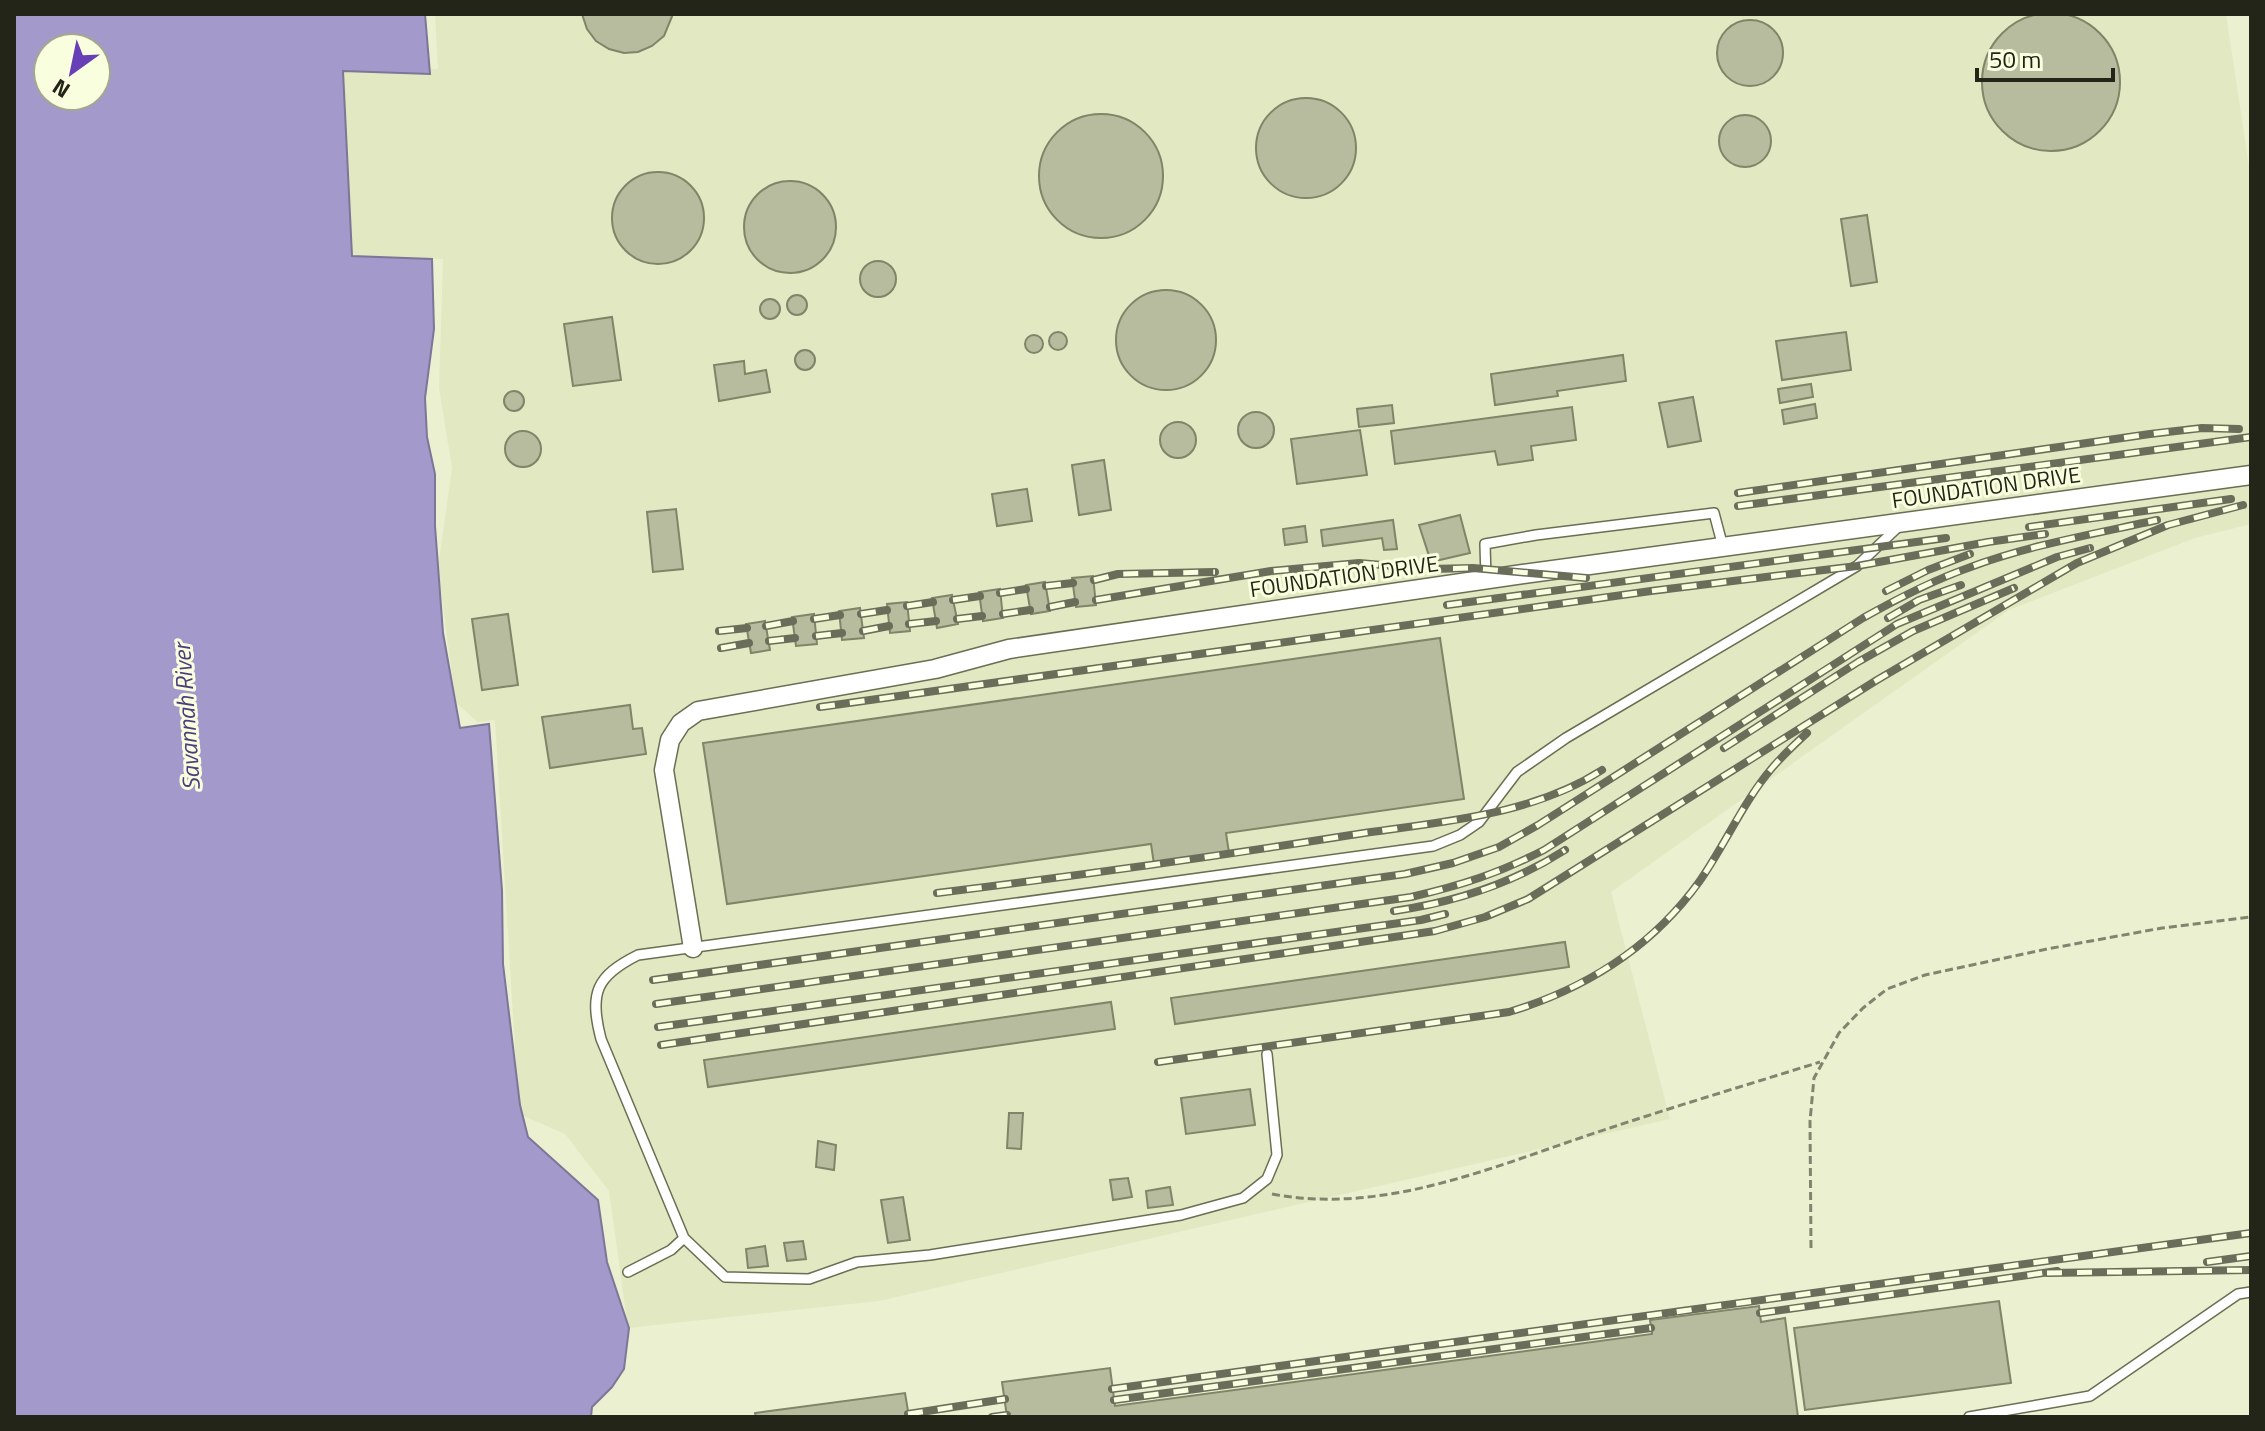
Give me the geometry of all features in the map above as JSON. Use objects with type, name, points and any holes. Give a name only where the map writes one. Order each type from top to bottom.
[{"type":"street","name":"FOUNDATION DRIVE","points":[[693,948],[664,770],[670,740],[681,723],[698,711],[935,669],[1009,649],[1486,579],[2251,475]]},
{"type":"lane","points":[[1486,579],[1485,544],[1536,535],[1714,513],[1723,547]]},
{"type":"lane","points":[[1267,1054],[1277,1155],[1267,1179],[1243,1198],[1181,1215],[930,1255],[857,1262],[809,1279],[725,1277],[684,1238],[601,1039],[594,1012],[596,994],[605,978],[618,965],[638,955],[1433,846],[1460,835],[1479,822],[1517,772],[1566,738],[1857,566],[1902,523]]},
{"type":"lane","points":[[628,1272],[671,1250],[684,1238]]},
{"type":"lane","points":[[1969,1417],[2090,1396],[2238,1294],[2251,1292]]},
{"type":"path","points":[[1811,1248],[1810,1121],[1814,1078],[1839,1033],[1887,989],[1925,975],[2047,949],[2251,917]]},
{"type":"path","points":[[1253,1190],[1294,1198],[1397,1194],[1466,1176],[1822,1061]]},
{"type":"shaded area","points":[[435,14],[2226,14],[2251,180],[2251,524],[2195,538],[2009,610],[1611,892],[1670,1119],[879,1301],[628,1328],[609,1191],[565,1134],[519,1114],[495,720],[478,722],[456,703],[438,568],[452,468],[439,388],[443,259],[352,257],[343,70],[438,69]]},
{"type":"water","name":"Savannah River","points":[[14,14],[425,14],[430,74],[343,71],[352,256],[432,259],[434,329],[425,398],[427,437],[435,474],[435,526],[443,633],[460,728],[489,724],[502,890],[503,964],[520,1105],[528,1137],[598,1200],[607,1262],[629,1328],[624,1369],[612,1387],[592,1407],[591,1417],[14,1417]]},
{"type":"building","points":[[2051,13],[2077,19],[2100,33],[2114,56],[2120,82],[2114,108],[2100,131],[2077,145],[2051,151],[2025,145],[2002,131],[1988,108],[1982,82],[1988,56],[2002,33],[2025,19]]},
{"type":"building","points":[[582,14],[673,14],[664,36],[652,46],[638,52],[624,53],[596,41],[587,29]]},
{"type":"building","points":[[1744,20],[1756,20],[1768,25],[1778,35],[1783,53],[1781,66],[1768,81],[1756,86],[1744,86],[1732,81],[1722,71],[1717,59],[1717,47],[1722,35],[1732,25]]},
{"type":"building","points":[[1306,98],[1325,102],[1341,113],[1352,129],[1356,148],[1352,167],[1341,183],[1325,194],[1306,198],[1287,194],[1271,183],[1260,167],[1256,148],[1260,129],[1271,113],[1287,102]]},
{"type":"building","points":[[1101,114],[1125,119],[1145,132],[1158,152],[1163,176],[1158,200],[1145,220],[1125,233],[1101,238],[1077,233],[1057,220],[1044,200],[1039,176],[1044,152],[1057,132],[1077,119]]},
{"type":"building","points":[[1745,115],[1763,123],[1771,141],[1763,159],[1745,167],[1727,159],[1719,141],[1727,123]]},
{"type":"building","points":[[658,172],[676,176],[690,186],[700,200],[704,218],[700,236],[690,250],[676,260],[658,264],[640,260],[626,250],[616,236],[612,218],[616,200],[626,186],[640,176]]},
{"type":"building","points":[[790,181],[808,185],[822,195],[832,209],[836,227],[832,245],[822,259],[808,269],[790,273],[772,269],[758,259],[748,245],[744,227],[748,209],[758,195],[772,185]]},
{"type":"building","points":[[1867,215],[1877,282],[1851,286],[1841,219]]},
{"type":"building","points":[[878,261],[890,267],[896,279],[890,291],[878,297],[866,291],[860,279],[866,267]]},
{"type":"building","points":[[1166,290],[1185,294],[1201,305],[1212,321],[1216,340],[1212,359],[1201,375],[1185,386],[1166,390],[1147,386],[1131,375],[1120,359],[1116,340],[1120,321],[1131,305],[1147,294]]},
{"type":"building","points":[[797,295],[804,298],[807,305],[804,312],[797,315],[790,312],[787,305],[790,298]]},
{"type":"building","points":[[770,299],[777,302],[780,309],[777,316],[770,319],[763,316],[760,309],[763,302]]},
{"type":"building","points":[[612,317],[621,380],[573,386],[564,324]]},
{"type":"building","points":[[1058,332],[1067,341],[1058,350],[1049,341]]},
{"type":"building","points":[[1846,332],[1851,370],[1782,380],[1776,341]]},
{"type":"building","points":[[1034,335],[1043,344],[1034,353],[1025,344]]},
{"type":"building","points":[[805,350],[812,353],[815,360],[812,367],[805,370],[798,367],[795,360],[798,353]]},
{"type":"building","points":[[1623,355],[1626,381],[1557,391],[1558,396],[1495,405],[1491,374]]},
{"type":"building","points":[[744,361],[745,374],[766,370],[770,392],[719,401],[714,365]]},
{"type":"building","points":[[1811,384],[1813,397],[1780,403],[1778,389]]},
{"type":"building","points":[[514,391],[521,394],[524,401],[521,408],[514,411],[507,408],[504,401],[507,394]]},
{"type":"building","points":[[1693,397],[1701,441],[1668,447],[1659,403]]},
{"type":"building","points":[[1815,404],[1817,418],[1784,424],[1782,410]]},
{"type":"building","points":[[1392,405],[1394,423],[1359,427],[1357,409]]},
{"type":"building","points":[[1572,407],[1576,440],[1531,446],[1533,460],[1498,465],[1495,451],[1395,464],[1391,431]]},
{"type":"building","points":[[1256,412],[1268,418],[1274,430],[1268,442],[1256,448],[1244,442],[1238,430],[1244,418]]},
{"type":"building","points":[[1178,422],[1190,428],[1196,440],[1190,452],[1178,458],[1166,452],[1160,440],[1166,428]]},
{"type":"building","points":[[1360,430],[1367,475],[1297,484],[1291,439]]},
{"type":"building","points":[[523,431],[535,437],[541,449],[535,461],[523,467],[511,461],[505,449],[511,437]]},
{"type":"building","points":[[1104,460],[1111,510],[1079,515],[1072,465]]},
{"type":"building","points":[[1027,489],[1032,521],[997,526],[992,494]]},
{"type":"building","points":[[676,509],[683,569],[653,572],[647,512]]},
{"type":"building","points":[[1460,515],[1470,553],[1431,562],[1419,525]]},
{"type":"building","points":[[1393,520],[1397,549],[1384,550],[1382,538],[1323,546],[1321,530]]},
{"type":"building","points":[[1305,526],[1307,542],[1285,545],[1283,529]]},
{"type":"building","points":[[1093,576],[1096,605],[1076,607],[1072,578]]},
{"type":"building","points":[[1045,582],[1050,611],[1031,614],[1026,585]]},
{"type":"building","points":[[1000,589],[1003,618],[983,621],[979,592]]},
{"type":"building","points":[[952,595],[958,624],[937,628],[932,598]]},
{"type":"building","points":[[907,602],[910,631],[890,633],[887,604]]},
{"type":"building","points":[[860,608],[864,638],[842,640],[839,611]]},
{"type":"building","points":[[508,614],[518,685],[482,690],[472,619]]},
{"type":"building","points":[[814,614],[817,644],[796,646],[792,617]]},
{"type":"building","points":[[765,621],[770,650],[751,653],[746,624]]},
{"type":"building","points":[[1440,638],[1464,799],[1226,833],[1229,853],[1154,864],[1151,844],[727,904],[703,743]]},
{"type":"building","points":[[630,705],[633,729],[642,728],[646,754],[550,768],[542,717]]},
{"type":"building","points":[[1565,942],[1569,967],[1175,1024],[1171,998]]},
{"type":"building","points":[[1111,1002],[1115,1029],[708,1087],[704,1060]]},
{"type":"building","points":[[1250,1089],[1255,1125],[1186,1134],[1181,1098]]},
{"type":"building","points":[[1009,1113],[1023,1113],[1021,1149],[1007,1148]]},
{"type":"building","points":[[818,1141],[836,1145],[834,1170],[816,1167]]},
{"type":"building","points":[[1128,1178],[1132,1197],[1113,1200],[1110,1180]]},
{"type":"building","points":[[1170,1187],[1173,1205],[1148,1208],[1146,1191]]},
{"type":"building","points":[[903,1197],[910,1240],[888,1243],[881,1200]]},
{"type":"building","points":[[803,1241],[806,1259],[787,1261],[784,1243]]},
{"type":"building","points":[[765,1246],[768,1266],[748,1268],[746,1249]]},
{"type":"building","points":[[1999,1301],[2011,1383],[1805,1410],[1794,1328]]},
{"type":"building","points":[[1759,1306],[1761,1322],[1785,1318],[1798,1417],[1007,1417],[1002,1382],[1110,1368],[1115,1406],[1652,1334],[1650,1320]]},
{"type":"building","points":[[905,1393],[909,1417],[756,1417],[755,1413]]},
{"type":"railway","points":[[1738,493],[2150,434],[2202,428],[2239,429]]},
{"type":"railway","points":[[1738,506],[2251,437]]},
{"type":"railway","points":[[2029,527],[2231,499]]},
{"type":"railway","points":[[661,1045],[1435,931],[1485,917],[1528,899],[1877,680],[2077,563],[2168,525],[2243,505]]},
{"type":"railway","points":[[653,980],[1405,874],[1453,863],[1499,847],[1538,825],[1863,618],[1914,591],[1954,573],[2014,553],[2157,520]]},
{"type":"railway","points":[[820,707],[1651,591],[1857,566],[2045,534]]},
{"type":"railway","points":[[1447,605],[1946,538]]},
{"type":"railway","points":[[656,1004],[1411,897],[1463,883],[1544,850],[1897,624],[2057,557],[2090,548]]},
{"type":"railway","points":[[1886,591],[1970,554]]},
{"type":"railway","points":[[1096,600],[1271,571],[1359,563],[1429,569],[1473,568],[1586,578]]},
{"type":"railway","points":[[1094,580],[1118,574],[1215,572]]},
{"type":"railway","points":[[1046,586],[1073,583]]},
{"type":"railway","points":[[1888,618],[1919,600],[1961,585]]},
{"type":"railway","points":[[1724,748],[1858,662],[1913,631],[2014,588]]},
{"type":"railway","points":[[1000,593],[1026,589]]},
{"type":"railway","points":[[953,600],[980,596]]},
{"type":"railway","points":[[907,606],[933,602]]},
{"type":"railway","points":[[1050,607],[1075,602]]},
{"type":"railway","points":[[861,614],[887,610]]},
{"type":"railway","points":[[1003,614],[1030,610]]},
{"type":"railway","points":[[814,619],[840,615]]},
{"type":"railway","points":[[957,619],[982,616]]},
{"type":"railway","points":[[766,626],[793,621]]},
{"type":"railway","points":[[909,624],[936,621]]},
{"type":"railway","points":[[863,631],[889,626]]},
{"type":"railway","points":[[719,631],[747,628]]},
{"type":"railway","points":[[816,636],[842,633]]},
{"type":"railway","points":[[769,641],[795,638]]},
{"type":"railway","points":[[721,648],[749,643]]},
{"type":"railway","points":[[1158,1062],[1509,1012],[1590,978],[1638,946],[1680,905],[1699,882],[1762,781],[1807,733]]},
{"type":"railway","points":[[937,893],[1196,859],[1481,815],[1544,798],[1602,770]]},
{"type":"railway","points":[[1394,911],[1483,890],[1525,873],[1565,850]]},
{"type":"railway","points":[[658,1027],[1421,920],[1445,914]]},
{"type":"railway","points":[[1112,1389],[2251,1233]]},
{"type":"railway","points":[[2207,1262],[2251,1256]]},
{"type":"railway","points":[[2047,1273],[2251,1270]]},
{"type":"railway","points":[[1760,1313],[2057,1271]]},
{"type":"railway","points":[[1114,1400],[1651,1328]]},
{"type":"railway","points":[[908,1414],[1005,1399]]},
{"type":"railway","points":[[992,1417],[1007,1415]]}]
